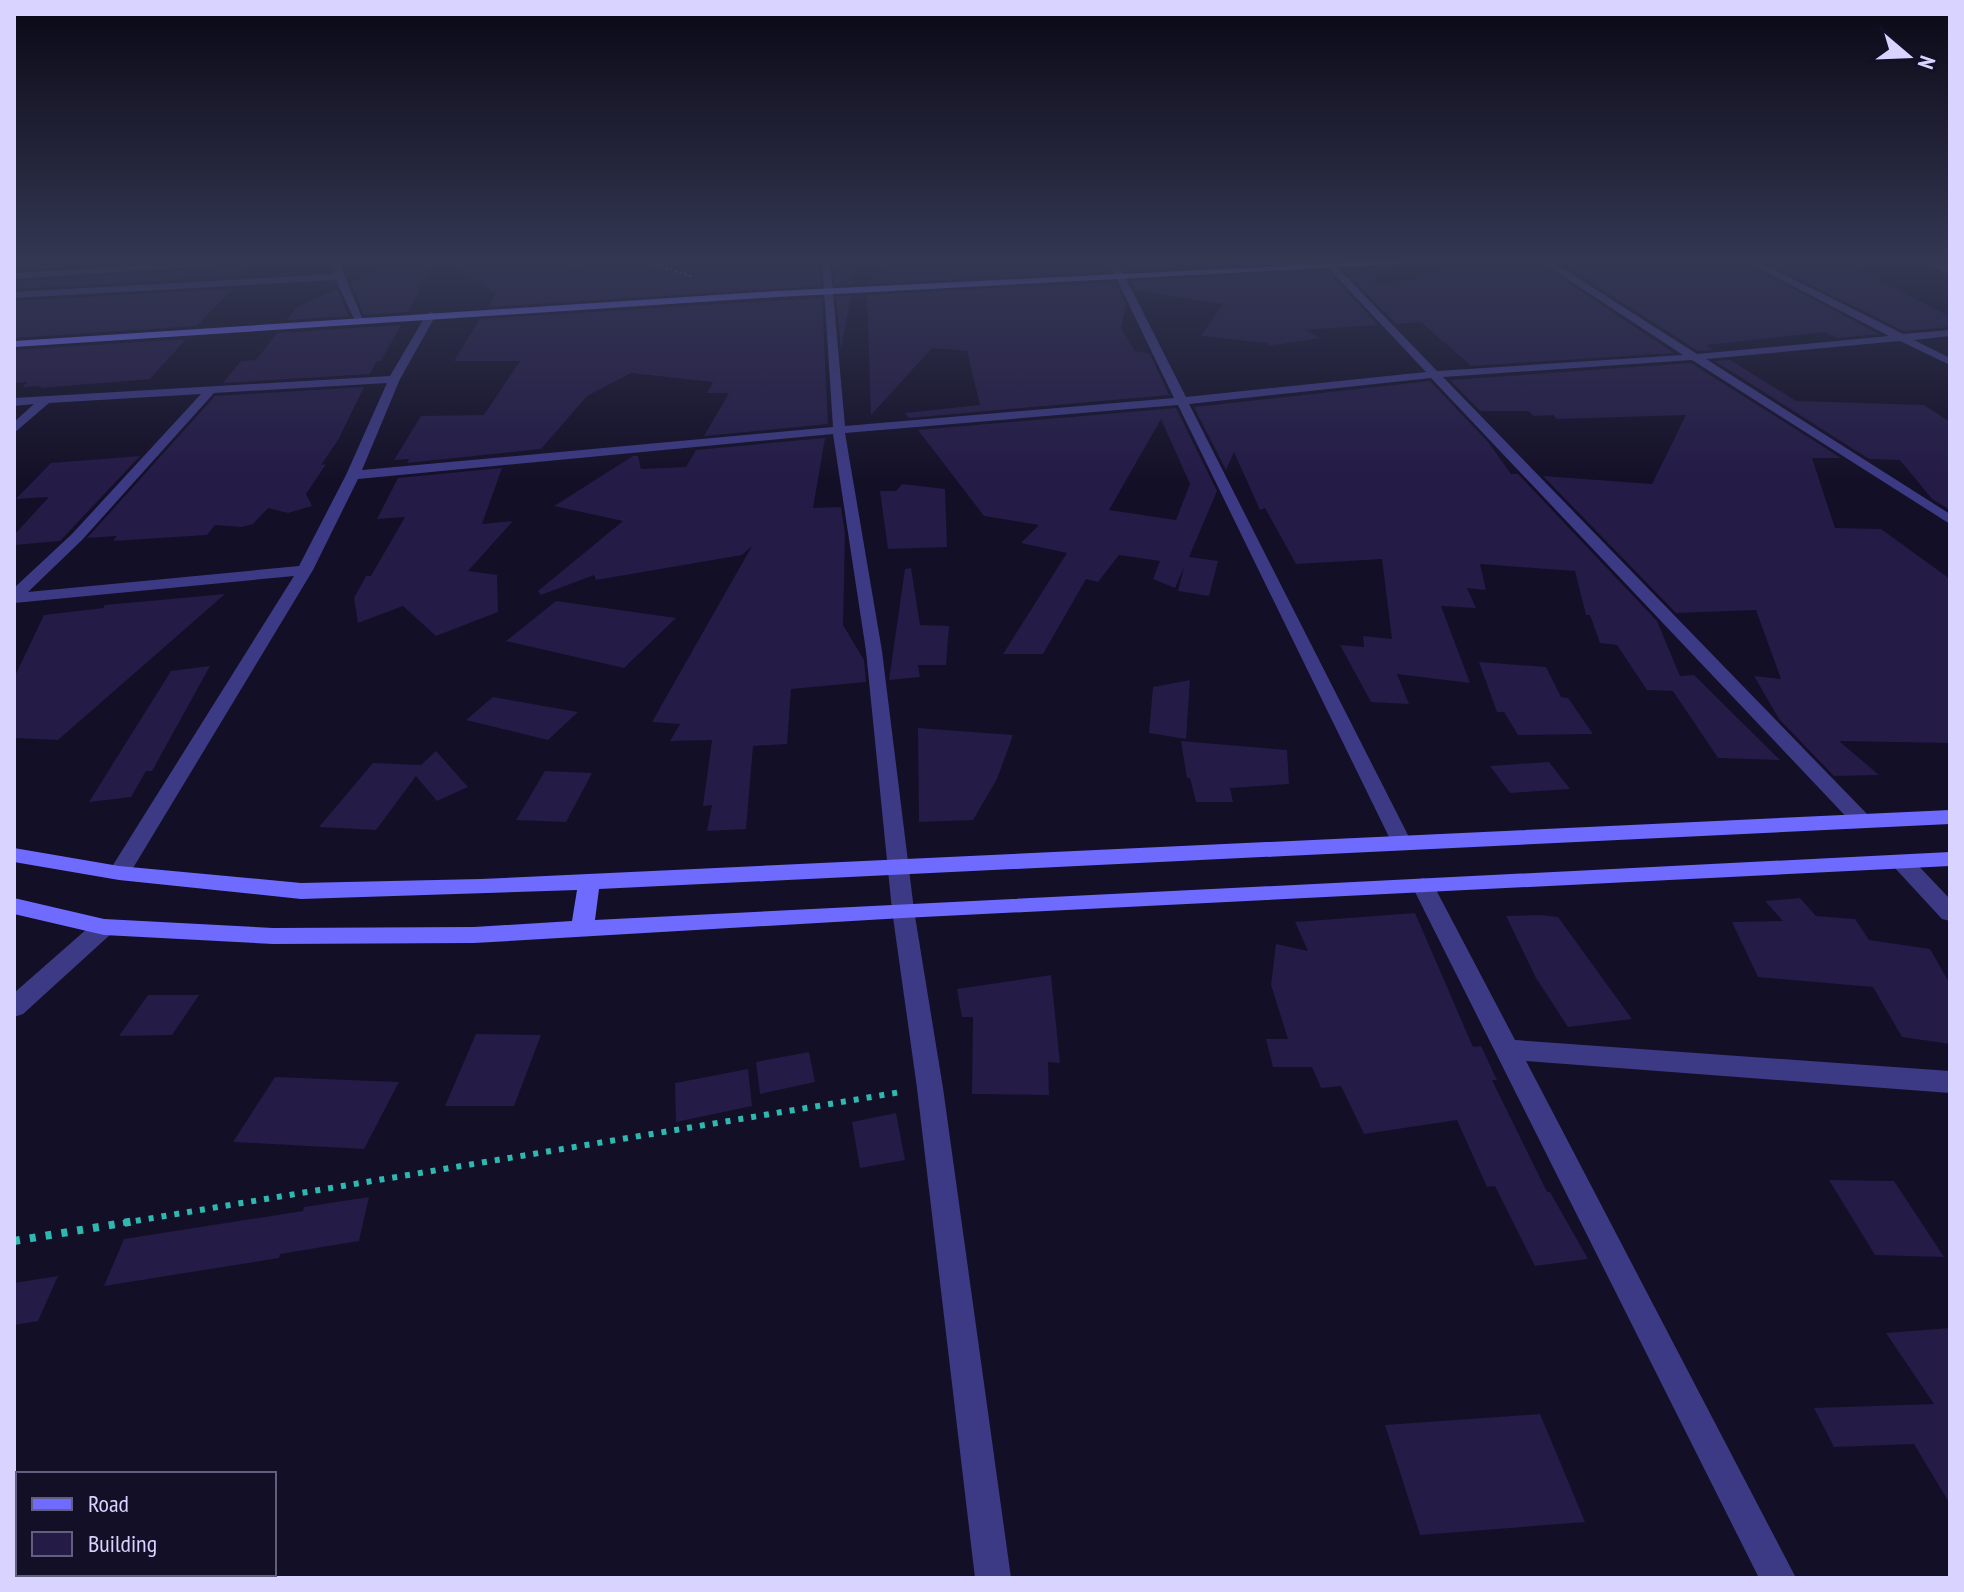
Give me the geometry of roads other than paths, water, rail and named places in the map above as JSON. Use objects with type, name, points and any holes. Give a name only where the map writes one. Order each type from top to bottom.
[{"type":"main road","points":[[14,344],[175,333]]},
{"type":"main road","points":[[14,855],[119,873],[301,891],[589,882],[1950,817]]},
{"type":"main road","points":[[14,906],[104,927],[273,936],[474,935],[903,910],[1950,859]]},
{"type":"main road","points":[[582,928],[589,882]]},
{"type":"street","points":[[119,873],[305,570],[353,475],[394,379],[420,333]]},
{"type":"street","points":[[832,333],[839,430],[874,651],[903,910],[930,1088],[993,1578]]},
{"type":"street","points":[[1149,333],[1401,841]]},
{"type":"street","points":[[1397,333],[1861,820]]},
{"type":"street","points":[[1658,333],[1950,520]]},
{"type":"street","points":[[1892,333],[1950,362]]},
{"type":"street","points":[[353,475],[1183,401],[1436,374],[1695,357],[1947,333]]},
{"type":"street","points":[[14,402],[394,379]]},
{"type":"street","points":[[14,598],[77,537],[210,391]]},
{"type":"street","points":[[14,429],[45,401]]},
{"type":"street","points":[[14,598],[305,570]]},
{"type":"street","points":[[1902,862],[1950,913]]},
{"type":"street","points":[[1423,886],[1778,1578]]},
{"type":"street","points":[[14,1007],[104,927]]},
{"type":"street","points":[[1508,1050],[1950,1082]]}]
